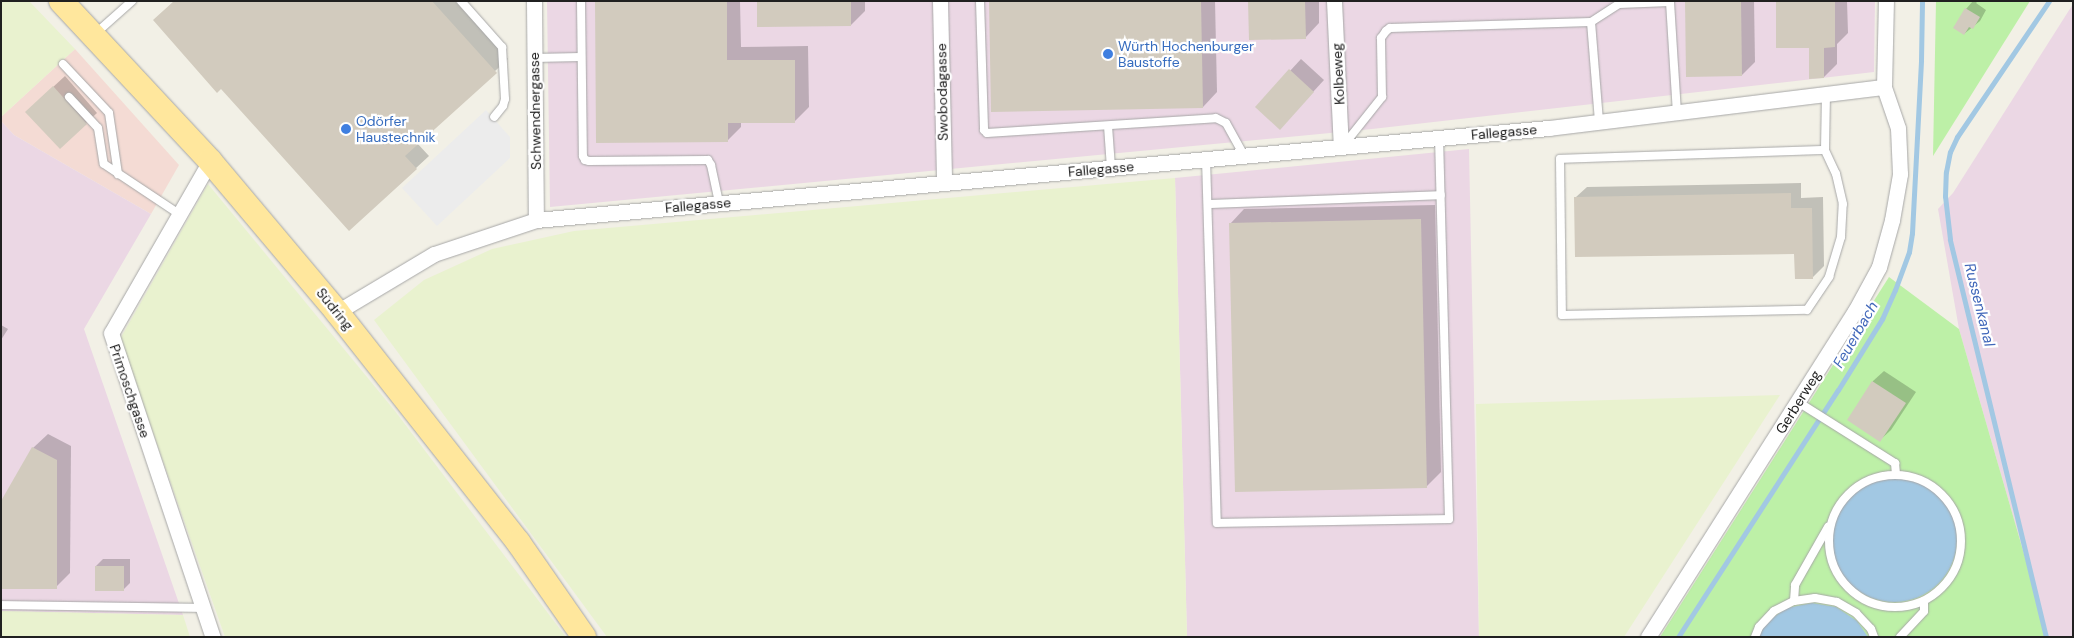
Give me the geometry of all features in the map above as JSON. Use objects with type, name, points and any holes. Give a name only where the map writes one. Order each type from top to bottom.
[{"type":"main road","name":"Südring","points":[[61,1],[210,160],[338,312],[518,542],[584,637]]},
{"type":"street","name":"Schwendnergasse","points":[[534,1],[536,220]]},
{"type":"street","name":"Swobodagasse","points":[[940,1],[944,182]]},
{"type":"street","name":"Kolbeweg","points":[[1334,1],[1342,148]]},
{"type":"street","name":"Gerberweg","points":[[1648,637],[1804,406],[1879,267],[1892,220],[1900,174],[1898,128],[1884,87],[1886,1]]},
{"type":"street","name":"Fallegasse","points":[[338,312],[434,254],[536,220],[944,182],[1342,148],[1599,122],[1884,87]]},
{"type":"street","name":"Primoschgasse","points":[[210,160],[111,333],[213,637]]},
{"type":"lane","points":[[94,36],[132,1]]},
{"type":"lane","points":[[461,1],[502,47],[505,99],[503,106],[494,117]]},
{"type":"lane","points":[[581,1],[583,156],[585,160],[708,160],[711,165],[719,203]]},
{"type":"lane","points":[[980,1],[984,130],[987,133],[1222,119],[1244,156]]},
{"type":"lane","points":[[1342,148],[1382,98],[1381,38],[1390,28],[1591,22],[1619,4],[1670,2],[1677,112]]},
{"type":"lane","points":[[1591,22],[1599,122]]},
{"type":"lane","points":[[534,58],[582,57]]},
{"type":"lane","points":[[63,64],[109,113],[118,174]]},
{"type":"lane","points":[[1825,150],[1560,159],[1562,315],[1807,310],[1829,277],[1841,237],[1843,204],[1836,174],[1825,150],[1826,94]]},
{"type":"lane","points":[[69,97],[98,128],[104,164],[179,214]]},
{"type":"lane","points":[[1108,126],[1111,168]]},
{"type":"lane","points":[[1206,159],[1217,523],[1449,519],[1440,138]]},
{"type":"lane","points":[[1208,204],[1441,195]]},
{"type":"lane","points":[[1804,406],[1895,463],[1896,474]]},
{"type":"lane","points":[[1794,601],[1795,586],[1840,503],[1855,487],[1874,477],[1896,474],[1917,478],[1937,489],[1951,506],[1960,526],[1961,548],[1955,569],[1942,587],[1924,600],[1903,607],[1881,606],[1860,598],[1844,584],[1833,566],[1828,544],[1830,523]]},
{"type":"lane","points":[[1755,637],[1759,627],[1774,611],[1794,601],[1815,598],[1837,602],[1852,610],[1871,629],[1874,637]]},
{"type":"lane","points":[[1852,610],[1860,598]]},
{"type":"lane","points":[[1900,637],[1914,619],[1924,611],[1924,600]]},
{"type":"lane","points":[[1,605],[204,608]]},
{"type":"shaded area","points":[[547,1],[1875,1],[1874,72],[1372,129],[550,207]]},
{"type":"shaded area","points":[[2073,4],[2073,637],[2048,637],[1959,329],[1938,209],[1953,193]]},
{"type":"shaded area","points":[[75,49],[179,165],[151,214],[14,135],[1,121],[1,117]]},
{"type":"shaded area","points":[[486,110],[510,137],[510,158],[437,226],[402,188]]},
{"type":"shaded area","points":[[1,121],[14,135],[151,214],[84,329],[183,615],[1,611]]},
{"type":"shaded area","points":[[1469,149],[1479,637],[1187,637],[1175,178]]},
{"type":"green space","points":[[1,1],[29,1],[75,49],[1,117]]},
{"type":"green space","points":[[1936,1],[2030,1],[1933,156]]},
{"type":"green space","points":[[1175,178],[1187,637],[607,637],[374,320],[424,280],[492,249],[574,231]]},
{"type":"green space","points":[[208,184],[395,411],[566,637],[225,637],[120,339]]},
{"type":"green space","points":[[1889,277],[1959,329],[2048,637],[1660,637]]},
{"type":"green space","points":[[1780,395],[1624,637],[1479,637],[1476,404]]},
{"type":"green space","points":[[1,611],[183,615],[190,637],[1,637]]},
{"type":"water","points":[[1894,476],[1918,481],[1938,495],[1952,515],[1957,539],[1952,563],[1938,583],[1918,597],[1894,602],[1870,597],[1850,583],[1836,563],[1831,539],[1836,515],[1850,495],[1870,481]]},
{"type":"water","points":[[1812,603],[1836,607],[1857,621],[1868,637],[1757,637],[1766,622],[1787,608]]},
{"type":"building","name":"Odörfer Haustechnik","points":[[174,1],[432,1],[497,73],[405,156],[417,169],[349,231],[221,89],[217,93],[153,20]]},
{"type":"building","points":[[595,1],[727,1],[727,60],[795,60],[795,123],[728,123],[728,142],[596,143]]},
{"type":"building","points":[[757,1],[851,1],[851,26],[757,27]]},
{"type":"building","points":[[989,1],[1201,1],[1203,108],[991,112]]},
{"type":"building","points":[[1248,1],[1305,1],[1306,39],[1249,40]]},
{"type":"building","points":[[1685,1],[1741,1],[1742,76],[1686,77]]},
{"type":"building","points":[[1776,1],[1835,1],[1835,47],[1824,48],[1824,78],[1809,79],[1809,48],[1776,48]]},
{"type":"building","points":[[1965,8],[1980,17],[1973,29],[1969,27],[1964,35],[1953,28]]},
{"type":"building","points":[[1289,69],[1314,92],[1280,130],[1255,107]]},
{"type":"building","points":[[53,86],[87,124],[60,149],[25,112]]},
{"type":"building","points":[[1791,193],[1791,208],[1812,208],[1813,279],[1795,279],[1794,254],[1575,257],[1574,197]]},
{"type":"building","points":[[1421,219],[1427,488],[1235,492],[1229,223]]},
{"type":"building","points":[[1872,381],[1906,403],[1880,442],[1847,420]]},
{"type":"building","points":[[32,447],[57,460],[57,589],[1,589],[1,501]]},
{"type":"building","points":[[95,566],[124,566],[124,591],[95,591]]},
{"type":"waterway","name":"Feuerbach","points":[[1678,637],[1838,390],[1882,319],[1895,290],[1909,252],[1912,233],[1921,60],[1922,1]]},
{"type":"waterway","name":"Russenkanal","points":[[2046,637],[1950,239],[1945,196],[1946,172],[1950,152],[1957,137],[2049,1]]},
{"type":"place","name":"Würth Hochenburger Baustoffe","points":[[1108,54]]},
{"type":"place","name":"Odörfer Haustechnik","points":[[346,129]]}]
